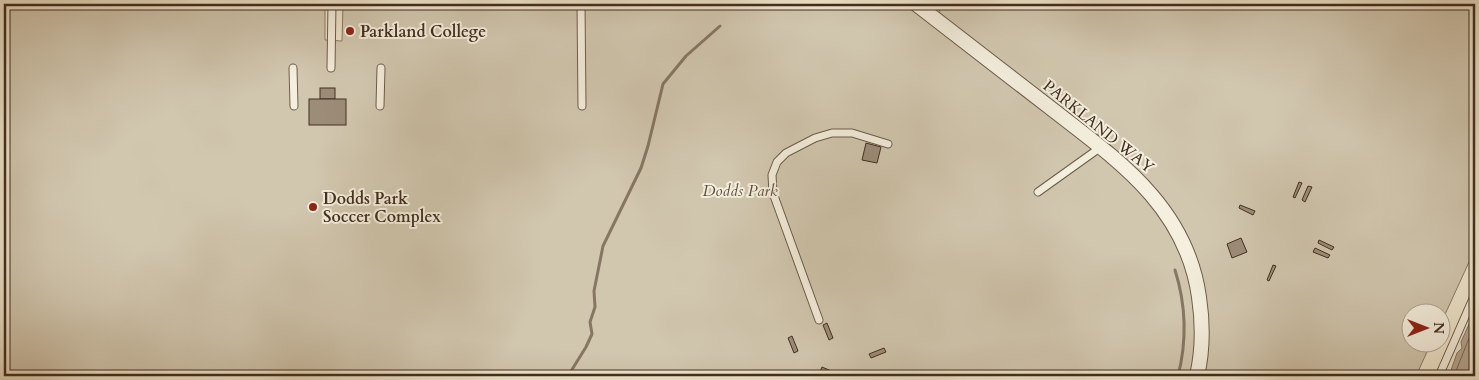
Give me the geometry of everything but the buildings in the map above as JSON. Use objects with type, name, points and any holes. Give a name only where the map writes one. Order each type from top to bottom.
[{"type":"street","name":"PARKLAND WAY","points":[[916,4],[1101,147],[1151,192],[1168,214],[1184,243],[1196,280],[1202,317],[1201,360],[1197,376]]},
{"type":"lane","points":[[332,4],[332,68]]},
{"type":"lane","points":[[582,4],[582,106]]},
{"type":"lane","points":[[293,68],[294,106]]},
{"type":"lane","points":[[380,106],[381,68]]},
{"type":"lane","points":[[819,320],[773,193],[772,175],[777,162],[786,152],[832,133],[852,133],[888,144]]},
{"type":"lane","points":[[1038,192],[1101,147]]},
{"type":"lane","points":[[1439,376],[1475,294]]},
{"type":"green space","name":"Dodds Park","points":[[4,4],[325,4],[325,40],[342,41],[343,4],[907,4],[934,25],[940,11],[932,4],[1475,4],[1475,249],[1451,302],[1402,302],[1402,352],[1427,352],[1416,376],[4,376]]},
{"type":"water","points":[[1475,311],[1475,376],[1449,376],[1457,353],[1462,348],[1461,342]]},
{"type":"waterway","points":[[568,376],[592,334],[590,322],[595,307],[594,291],[603,246],[641,168],[663,84],[686,56],[720,26]]},
{"type":"waterway","points":[[1175,270],[1179,283],[1184,323],[1183,350],[1178,376]]},
{"type":"place","name":"Parkland College","points":[[350,31]]},
{"type":"place","name":"Dodds Park Soccer Complex","points":[[313,207]]}]
